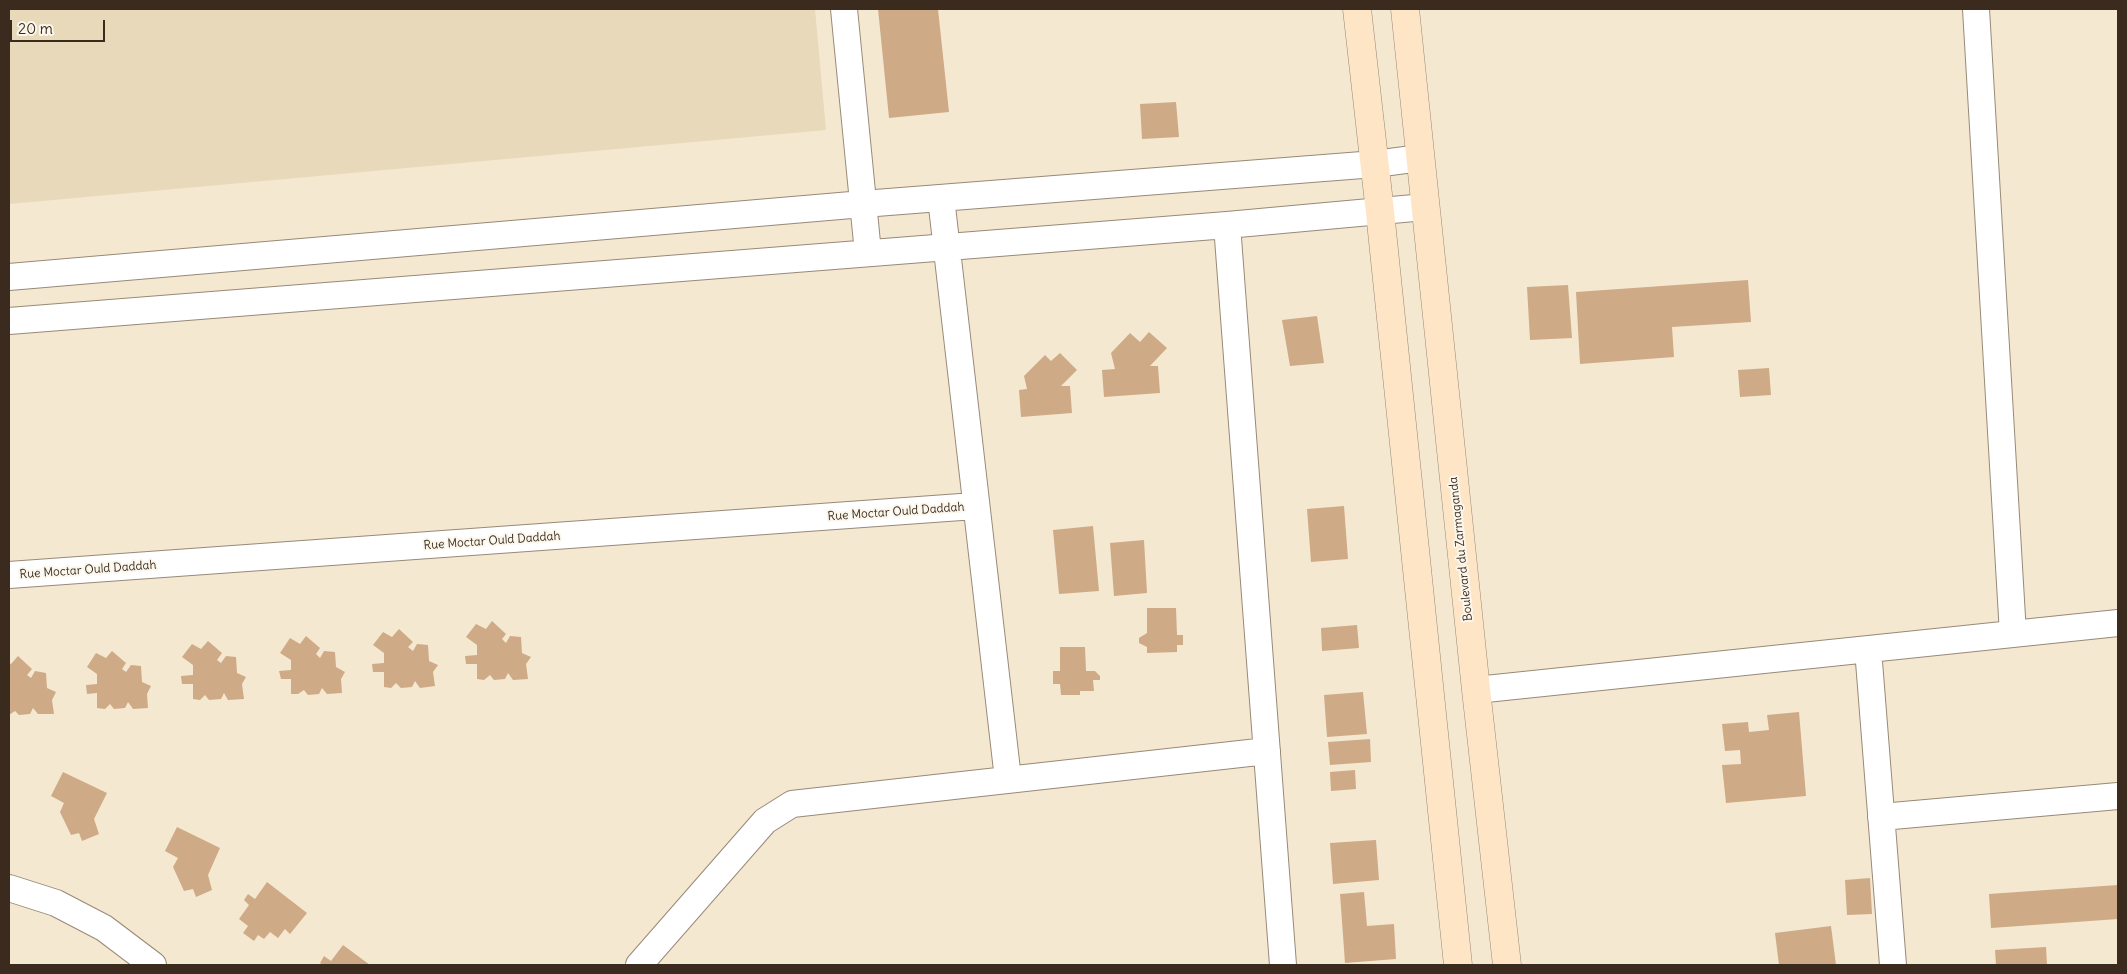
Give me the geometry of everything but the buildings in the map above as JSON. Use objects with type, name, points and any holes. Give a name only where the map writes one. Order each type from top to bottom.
[{"type":"main road","points":[[1357,9],[1375,164],[1458,965]]},
{"type":"main road","name":"Boulevard du Zarmaganda","points":[[1405,9],[1476,690],[1507,965]]},
{"type":"street","points":[[844,9],[868,253]]},
{"type":"street","points":[[1976,9],[2014,634]]},
{"type":"street","points":[[9,277],[863,204],[1375,164],[1418,145]]},
{"type":"street","points":[[941,198],[975,506],[1008,779]]},
{"type":"street","points":[[9,321],[1227,225],[1425,207]]},
{"type":"street","points":[[1227,225],[1283,965]]},
{"type":"street","name":"Rue Moctar Ould Daddah","points":[[9,575],[975,506]]},
{"type":"street","points":[[1476,690],[2118,623]]},
{"type":"street","points":[[1868,650],[1893,965]]},
{"type":"street","points":[[639,965],[765,821],[778,811],[792,804],[1267,751]]},
{"type":"street","points":[[1881,817],[2118,796]]},
{"type":"street","points":[[9,888],[56,903],[104,928],[153,965]]},
{"type":"shaded area","points":[[9,9],[815,9],[826,130],[9,204]]}]
